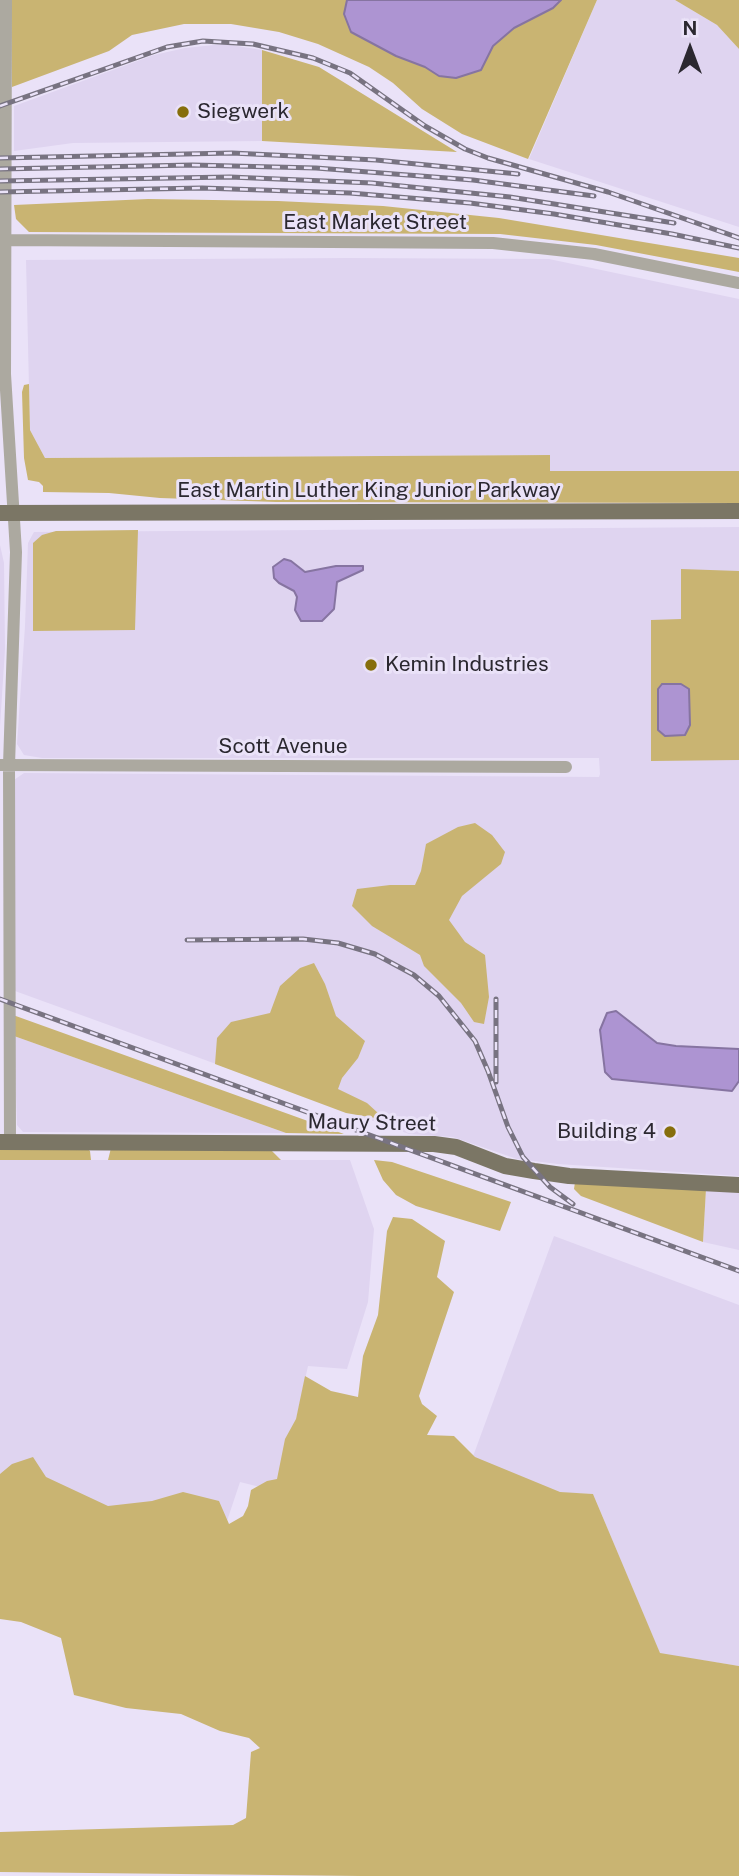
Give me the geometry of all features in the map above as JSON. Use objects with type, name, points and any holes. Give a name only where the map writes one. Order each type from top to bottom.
[{"type":"main road","name":"East Martin Luther King Junior Parkway","points":[[6,513],[739,511]]},
{"type":"main road","name":"Maury Street","points":[[5,1142],[434,1144],[456,1147],[505,1166],[569,1176],[739,1185]]},
{"type":"street","points":[[5,1142],[4,765],[16,552],[6,513],[6,0]]},
{"type":"street","name":"East Market Street","points":[[7,240],[493,243],[594,254],[739,283]]},
{"type":"street","name":"Scott Avenue","points":[[4,765],[566,767]]},
{"type":"shaded area","points":[[11,0],[347,0],[344,14],[351,32],[439,76],[480,70],[493,46],[514,28],[553,8],[561,0],[597,0],[528,159],[462,134],[422,109],[393,83],[369,67],[318,44],[279,32],[231,24],[184,24],[132,35],[109,51],[12,87]]},
{"type":"shaded area","points":[[347,0],[561,0],[553,8],[514,28],[493,46],[481,70],[456,78],[439,76],[351,32],[344,14]]},
{"type":"shaded area","points":[[597,0],[675,0],[717,25],[739,49],[739,227],[529,159]]},
{"type":"shaded area","points":[[675,0],[739,0],[739,49],[717,25]]},
{"type":"shaded area","points":[[224,44],[262,50],[262,141],[73,143],[14,151],[14,106],[154,55],[185,48]]},
{"type":"shaded area","points":[[262,50],[319,67],[457,152],[262,141]]},
{"type":"shaded area","points":[[148,199],[383,206],[499,218],[739,258],[739,272],[596,245],[500,234],[29,232],[16,219],[14,205]]},
{"type":"shaded area","points":[[549,259],[739,299],[739,471],[550,471],[550,455],[45,458],[30,430],[26,260]]},
{"type":"shaded area","points":[[29,384],[30,430],[45,458],[550,455],[550,471],[739,471],[739,503],[276,502],[43,492],[43,486],[39,482],[28,480],[24,458],[22,392],[24,385]]},
{"type":"shaded area","points":[[739,527],[739,1176],[517,1159],[453,1137],[409,1134],[15,991],[14,780],[24,773],[599,777],[600,774],[599,758],[42,758],[24,755],[17,744],[28,543],[34,532]]},
{"type":"shaded area","points":[[138,530],[135,630],[33,631],[33,543],[42,535],[56,531]]},
{"type":"shaded area","points":[[0,545],[4,563],[5,649],[0,726]]},
{"type":"shaded area","points":[[284,559],[305,572],[336,566],[363,566],[363,570],[337,582],[334,609],[322,621],[301,621],[295,610],[297,597],[294,591],[274,578],[273,567]]},
{"type":"shaded area","points":[[681,569],[739,571],[739,760],[651,761],[651,620],[681,619]]},
{"type":"shaded area","points":[[662,684],[681,684],[689,689],[690,725],[685,735],[665,736],[658,730],[658,689]]},
{"type":"shaded area","points":[[475,823],[492,835],[505,852],[501,864],[462,896],[449,920],[465,942],[485,955],[489,997],[484,1024],[474,1022],[461,1003],[424,966],[420,955],[372,926],[352,906],[357,889],[415,885],[421,871],[426,844],[458,827]]},
{"type":"shaded area","points":[[314,963],[325,984],[336,1016],[365,1041],[358,1058],[342,1078],[338,1089],[367,1103],[378,1113],[375,1118],[346,1113],[215,1064],[217,1038],[231,1022],[270,1013],[280,986],[300,968]]},
{"type":"shaded area","points":[[616,1011],[657,1043],[739,1049],[739,1081],[732,1091],[612,1079],[605,1072],[600,1030],[607,1013]]},
{"type":"shaded area","points":[[13,1015],[344,1134],[286,1133],[14,1036]]},
{"type":"shaded area","points":[[14,1036],[286,1133],[23,1132],[17,1125]]},
{"type":"shaded area","points":[[0,1148],[87,1148],[91,1160],[0,1160]]},
{"type":"shaded area","points":[[111,1148],[271,1150],[281,1160],[108,1160]]},
{"type":"shaded area","points":[[0,1160],[350,1160],[374,1229],[368,1302],[347,1369],[308,1366],[280,1492],[240,1482],[191,1629],[0,1560]]},
{"type":"shaded area","points":[[374,1160],[392,1162],[511,1202],[500,1231],[416,1206],[396,1195],[383,1180]]},
{"type":"shaded area","points":[[575,1182],[706,1189],[703,1242],[581,1196],[574,1189]]},
{"type":"shaded area","points":[[706,1189],[739,1193],[739,1250],[703,1242]]},
{"type":"shaded area","points":[[393,1217],[412,1219],[445,1241],[437,1277],[454,1292],[419,1396],[422,1404],[437,1416],[427,1435],[454,1436],[475,1457],[560,1492],[593,1494],[660,1653],[739,1666],[739,1876],[0,1872],[0,1832],[233,1825],[246,1818],[251,1752],[260,1748],[249,1738],[220,1731],[181,1714],[126,1708],[74,1695],[61,1638],[21,1622],[0,1619],[0,1474],[12,1464],[33,1457],[46,1477],[108,1506],[152,1501],[183,1492],[219,1501],[229,1524],[243,1516],[251,1490],[277,1479],[285,1439],[296,1419],[305,1376],[331,1391],[358,1397],[363,1356],[378,1315],[387,1231]]},
{"type":"shaded area","points":[[554,1236],[739,1305],[739,1666],[660,1654],[593,1494],[461,1489]]},
{"type":"railway","points":[[0,106],[167,47],[203,41],[253,44],[313,58],[350,73],[425,126],[465,149],[608,192],[739,238]]},
{"type":"railway","points":[[0,158],[232,153],[376,160],[518,174]]},
{"type":"railway","points":[[0,169],[192,165],[316,168],[473,180],[594,196]]},
{"type":"railway","points":[[0,181],[230,177],[372,183],[510,197],[674,223]]},
{"type":"railway","points":[[0,192],[202,188],[350,193],[470,203],[554,214],[739,248]]},
{"type":"railway","points":[[187,940],[303,939],[338,943],[375,954],[414,975],[439,996],[475,1041],[508,1127],[523,1157],[550,1187],[573,1204]]},
{"type":"railway","points":[[0,999],[739,1271]]},
{"type":"railway","points":[[496,999],[496,1082]]},
{"type":"place","name":"Siegwerk","points":[[183,112]]},
{"type":"place","name":"Kemin Industries","points":[[371,665]]},
{"type":"place","name":"Building 4","points":[[670,1132]]}]
